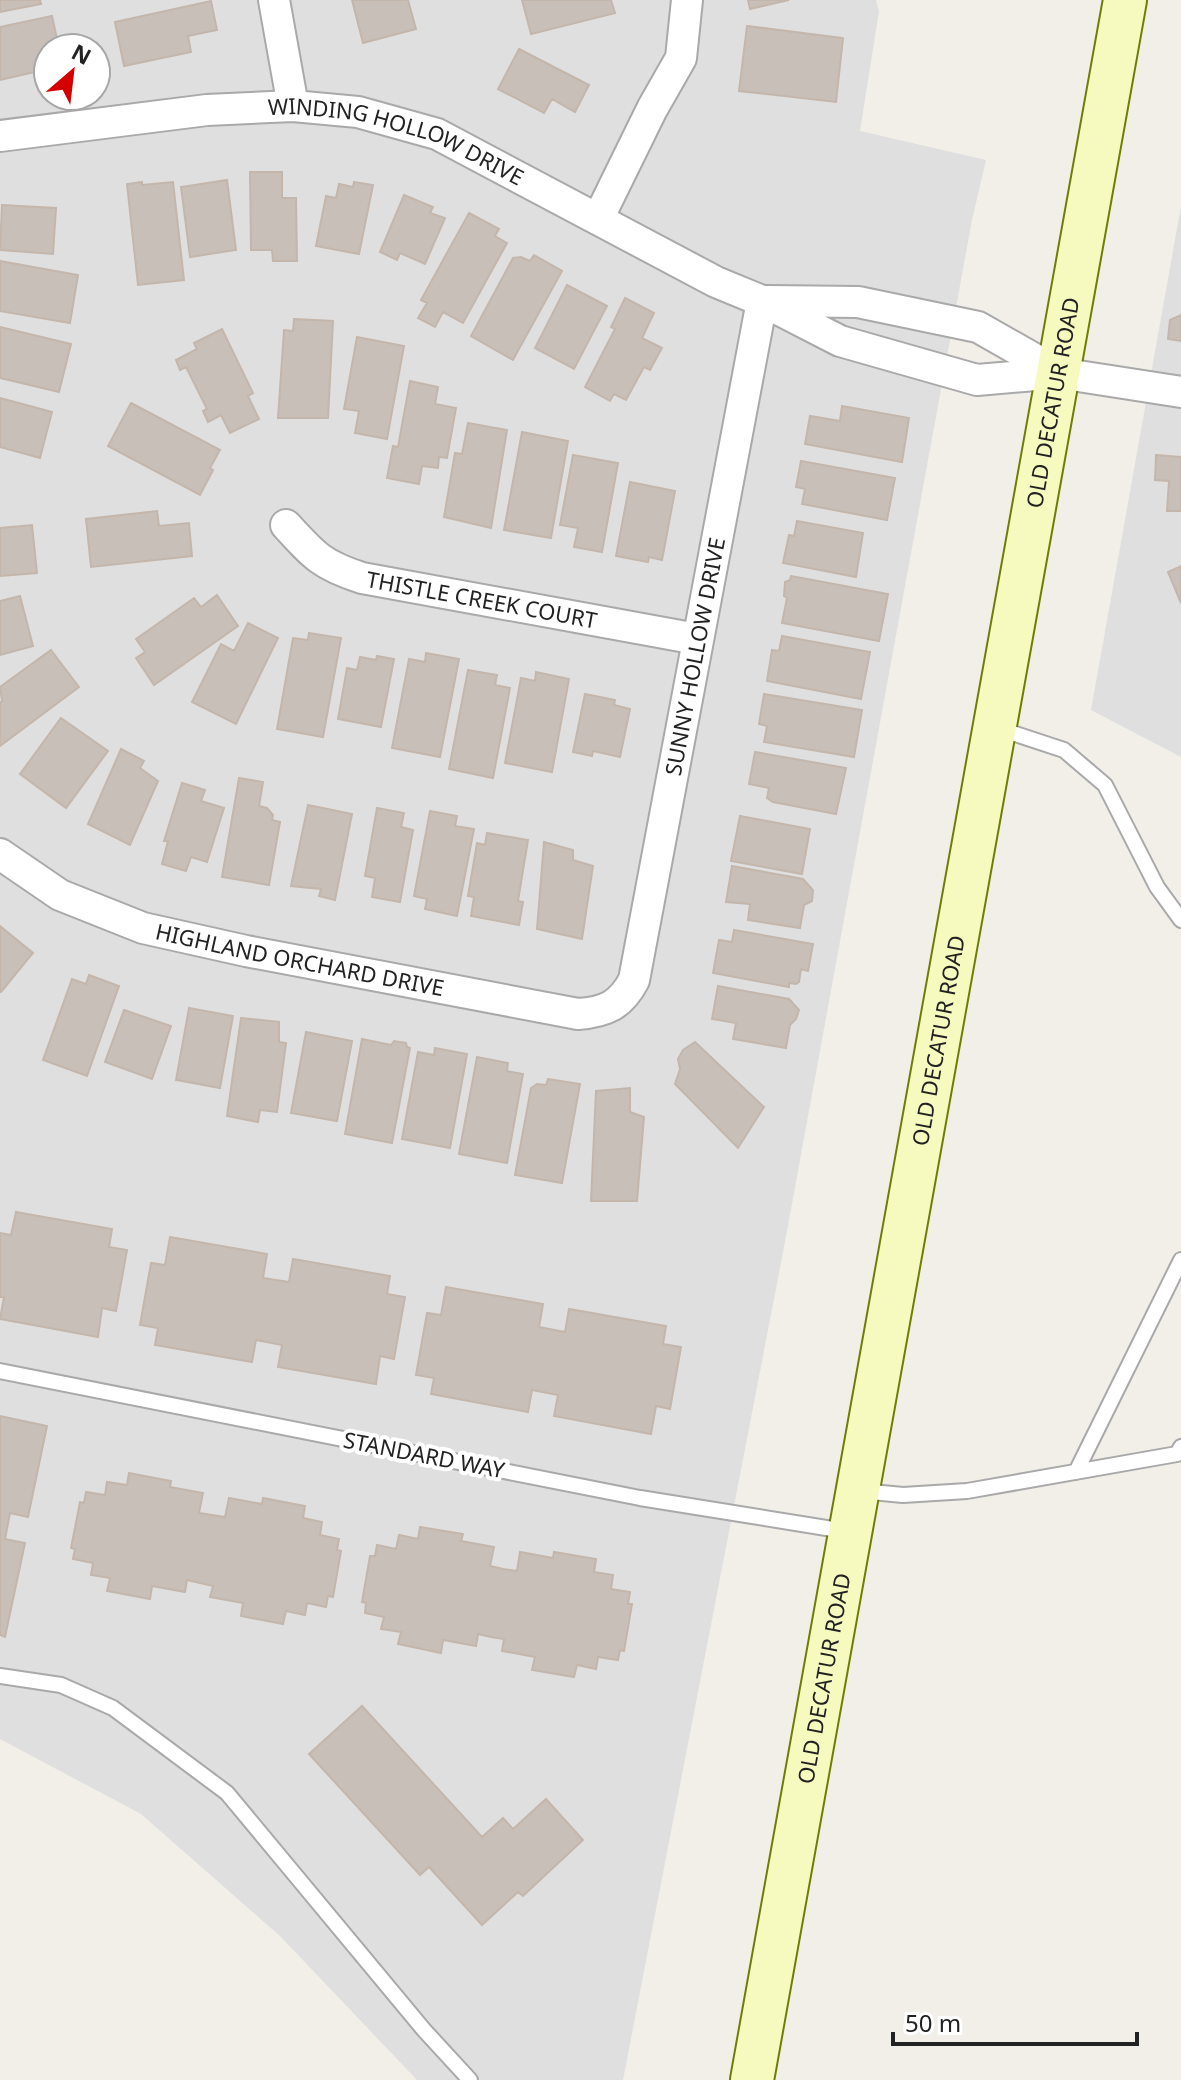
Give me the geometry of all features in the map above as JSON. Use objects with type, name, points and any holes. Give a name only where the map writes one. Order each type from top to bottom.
[{"type":"street","points":[[274,0],[293,106]]},
{"type":"street","points":[[598,219],[652,109],[681,58],[687,0]]},
{"type":"street","name":"OLD DECATUR ROAD","points":[[752,2080],[1125,0]]},
{"type":"street","name":"WINDING HOLLOW DRIVE","points":[[0,136],[207,110],[293,106],[358,112],[437,134],[716,282],[762,301],[840,341],[977,380],[1059,373]]},
{"type":"street","name":"WINDING HOLLOW DRIVE","points":[[762,301],[858,302],[978,327],[1059,373]]},
{"type":"street","name":"SUNNY HOLLOW DRIVE","points":[[615,1006],[627,994],[634,980],[762,301]]},
{"type":"street","points":[[1059,373],[1181,392]]},
{"type":"street","name":"THISTLE CREEK COURT","points":[[286,525],[315,558],[334,569],[362,578],[697,639]]},
{"type":"street","name":"HIGHLAND ORCHARD DRIVE","points":[[0,854],[60,895],[143,928],[246,951],[578,1014],[600,1012],[615,1006]]},
{"type":"lane","points":[[994,727],[1064,750],[1105,785],[1157,887],[1181,920]]},
{"type":"lane","points":[[1076,1472],[1181,1260]]},
{"type":"lane","name":"STANDARD WAY","points":[[0,1371],[640,1498],[849,1532]]},
{"type":"lane","points":[[857,1490],[903,1495],[967,1491],[1177,1454],[1181,1447]]},
{"type":"lane","points":[[0,1676],[61,1685],[113,1708],[227,1793],[424,2030],[470,2080]]},
{"type":"shaded area","points":[[0,0],[876,0],[879,11],[860,131],[986,160],[972,220],[785,1242],[623,2080],[417,2080],[280,1936],[141,1814],[0,1739]]},
{"type":"shaded area","points":[[1181,206],[1181,757],[1091,710]]},
{"type":"building","points":[[0,0],[40,0],[41,4],[0,12]]},
{"type":"building","points":[[352,0],[408,0],[416,29],[363,43]]},
{"type":"building","points":[[522,0],[611,0],[615,13],[531,34]]},
{"type":"building","points":[[748,0],[789,0],[750,9]]},
{"type":"building","points":[[211,1],[217,30],[188,36],[191,52],[124,66],[115,22]]},
{"type":"building","points":[[52,16],[56,32],[32,32],[32,73],[0,80],[0,27]]},
{"type":"building","points":[[747,26],[843,38],[836,102],[739,91]]},
{"type":"building","points":[[519,49],[589,85],[575,112],[552,99],[544,113],[498,89]]},
{"type":"building","points":[[250,172],[282,172],[282,198],[296,198],[297,261],[273,261],[272,250],[251,250]]},
{"type":"building","points":[[227,180],[236,250],[190,257],[181,187]]},
{"type":"building","points":[[142,182],[142,185],[173,182],[184,280],[138,285],[127,184]]},
{"type":"building","points":[[354,182],[373,185],[359,254],[316,246],[326,196],[336,198],[339,184],[353,187]]},
{"type":"building","points":[[404,195],[433,207],[430,213],[445,218],[425,264],[400,253],[397,260],[380,252]]},
{"type":"building","points":[[2,205],[56,208],[53,254],[0,250]]},
{"type":"building","points":[[469,213],[499,229],[495,236],[507,243],[463,323],[443,312],[435,327],[418,318],[427,303],[421,300]]},
{"type":"building","points":[[534,255],[562,271],[513,360],[471,336],[513,258],[530,261]]},
{"type":"building","points":[[0,261],[78,275],[70,323],[0,311]]},
{"type":"building","points":[[567,285],[607,306],[574,369],[535,348]]},
{"type":"building","points":[[625,298],[654,313],[642,338],[662,348],[650,370],[644,367],[626,400],[614,394],[610,401],[585,387],[615,329],[611,327]]},
{"type":"building","points":[[1181,315],[1181,341],[1168,339],[1170,320]]},
{"type":"building","points":[[294,319],[333,321],[328,418],[278,418],[284,330],[293,331]]},
{"type":"building","points":[[0,327],[71,344],[59,392],[0,378]]},
{"type":"building","points":[[222,329],[253,393],[248,396],[259,419],[230,433],[221,415],[208,422],[203,411],[207,409],[186,367],[180,370],[176,360],[197,349],[194,343]]},
{"type":"building","points":[[357,337],[404,346],[387,439],[355,433],[359,411],[344,409]]},
{"type":"building","points":[[410,381],[438,387],[435,404],[456,408],[447,458],[439,457],[438,468],[422,466],[419,484],[387,478],[393,446],[398,447]]},
{"type":"building","points":[[0,398],[52,412],[40,458],[0,447]]},
{"type":"building","points":[[131,403],[220,450],[200,495],[108,446]]},
{"type":"building","points":[[842,406],[909,418],[902,462],[805,444],[810,416],[840,421]]},
{"type":"building","points":[[468,423],[507,430],[491,528],[444,517],[455,453],[462,454]]},
{"type":"building","points":[[522,432],[568,441],[551,538],[504,530]]},
{"type":"building","points":[[573,455],[618,463],[602,552],[574,547],[578,528],[560,525]]},
{"type":"building","points":[[1156,455],[1181,457],[1181,511],[1167,511],[1169,481],[1155,480]]},
{"type":"building","points":[[801,461],[895,478],[887,520],[802,504],[805,489],[796,487]]},
{"type":"building","points":[[630,482],[675,491],[662,560],[649,557],[648,562],[616,556]]},
{"type":"building","points":[[157,511],[159,526],[189,523],[192,556],[91,567],[86,519]]},
{"type":"building","points":[[797,521],[863,533],[856,577],[783,563],[789,535],[794,536]]},
{"type":"building","points":[[32,525],[37,573],[0,576],[0,528]]},
{"type":"building","points":[[1181,566],[1181,603],[1168,572]]},
{"type":"building","points":[[791,576],[888,594],[879,641],[782,623],[787,598],[784,596],[785,582]]},
{"type":"building","points":[[217,595],[238,626],[154,685],[136,658],[145,652],[136,639],[194,598],[201,607]]},
{"type":"building","points":[[20,596],[33,646],[0,655],[0,601]]},
{"type":"building","points":[[248,623],[278,638],[236,724],[192,702],[221,644],[234,651]]},
{"type":"building","points":[[309,633],[341,638],[323,737],[277,729],[293,638],[308,640]]},
{"type":"building","points":[[782,636],[870,652],[861,699],[767,681],[772,650],[779,651]]},
{"type":"building","points":[[51,650],[79,687],[0,746],[0,687]]},
{"type":"building","points":[[426,653],[459,659],[440,757],[392,748],[409,659],[425,662]]},
{"type":"building","points":[[377,656],[394,659],[381,727],[338,719],[347,668],[357,670],[360,657],[376,660]]},
{"type":"building","points":[[468,670],[497,675],[495,685],[510,688],[493,778],[449,769]]},
{"type":"building","points":[[536,672],[569,679],[552,772],[505,763],[521,678],[535,681]]},
{"type":"building","points":[[585,694],[615,700],[614,705],[630,709],[620,757],[593,751],[592,756],[573,752]]},
{"type":"building","points":[[764,694],[862,710],[854,757],[764,742],[767,726],[759,724]]},
{"type":"building","points":[[61,718],[108,751],[66,808],[20,774]]},
{"type":"building","points":[[121,749],[144,761],[140,768],[158,781],[130,845],[88,824]]},
{"type":"building","points":[[755,752],[846,768],[836,814],[773,802],[767,798],[769,788],[749,784]]},
{"type":"building","points":[[239,778],[263,782],[259,806],[267,808],[273,815],[272,820],[280,822],[269,885],[222,877]]},
{"type":"building","points":[[182,783],[205,790],[201,801],[224,808],[207,862],[191,857],[186,871],[162,864],[168,841],[164,841]]},
{"type":"building","points":[[308,805],[352,814],[335,900],[319,896],[321,889],[291,886]]},
{"type":"building","points":[[377,808],[404,813],[401,827],[413,830],[400,902],[372,897],[375,878],[365,876]]},
{"type":"building","points":[[430,811],[457,816],[455,826],[474,829],[457,916],[425,909],[427,899],[414,896]]},
{"type":"building","points":[[740,816],[810,829],[802,874],[731,861]]},
{"type":"building","points":[[487,833],[528,840],[518,901],[523,902],[519,925],[471,916],[474,897],[468,896],[477,843],[485,845]]},
{"type":"building","points":[[544,842],[573,850],[573,860],[593,866],[582,939],[537,929]]},
{"type":"building","points":[[732,866],[803,879],[813,890],[812,901],[804,905],[800,928],[748,920],[750,904],[726,902]]},
{"type":"building","points":[[0,926],[33,953],[1,992],[0,991]]},
{"type":"building","points":[[734,930],[813,944],[808,971],[801,969],[799,982],[789,983],[789,987],[713,973],[719,940],[732,942]]},
{"type":"building","points":[[89,975],[119,986],[87,1076],[43,1060],[72,979],[86,984]]},
{"type":"building","points":[[718,986],[789,999],[799,1010],[790,1025],[786,1048],[733,1039],[736,1023],[712,1019]]},
{"type":"building","points":[[189,1008],[233,1016],[220,1088],[176,1080]]},
{"type":"building","points":[[124,1010],[171,1026],[152,1079],[105,1062]]},
{"type":"building","points":[[241,1018],[279,1022],[279,1042],[286,1043],[277,1112],[260,1110],[258,1122],[227,1116]]},
{"type":"building","points":[[306,1032],[352,1041],[337,1121],[291,1113]]},
{"type":"building","points":[[362,1039],[391,1045],[394,1041],[406,1043],[410,1048],[392,1143],[345,1134]]},
{"type":"building","points":[[695,1042],[764,1107],[738,1148],[675,1084],[680,1069],[678,1059],[683,1050]]},
{"type":"building","points":[[435,1048],[467,1054],[450,1148],[402,1139],[418,1052],[434,1055]]},
{"type":"building","points":[[477,1057],[508,1063],[507,1071],[523,1074],[507,1163],[459,1154]]},
{"type":"building","points":[[548,1079],[580,1084],[562,1183],[515,1175],[531,1088],[537,1084],[546,1085]]},
{"type":"building","points":[[630,1088],[630,1112],[644,1117],[637,1201],[591,1201],[596,1091]]},
{"type":"building","points":[[16,1212],[112,1229],[109,1247],[127,1250],[116,1311],[102,1308],[98,1337],[0,1319],[4,1297],[0,1297],[0,1233],[11,1235]]},
{"type":"building","points":[[170,1237],[267,1254],[263,1278],[289,1282],[293,1259],[390,1276],[387,1294],[405,1297],[394,1359],[380,1356],[376,1384],[278,1367],[282,1345],[256,1340],[252,1362],[155,1345],[158,1328],[140,1325],[151,1263],[165,1265]]},
{"type":"building","points":[[446,1287],[543,1304],[539,1327],[565,1332],[569,1309],[666,1326],[663,1344],[681,1347],[670,1409],[656,1406],[651,1434],[554,1416],[558,1395],[532,1390],[528,1412],[431,1394],[434,1378],[416,1375],[427,1313],[441,1315]]},
{"type":"building","points":[[0,1416],[47,1426],[28,1517],[10,1513],[5,1539],[25,1543],[5,1637],[0,1635]]},
{"type":"building","points":[[129,1473],[171,1481],[170,1487],[203,1493],[199,1513],[225,1517],[229,1498],[262,1504],[263,1498],[305,1506],[303,1518],[322,1522],[320,1535],[339,1539],[337,1550],[341,1551],[333,1597],[328,1596],[326,1607],[307,1603],[305,1615],[286,1611],[283,1624],[241,1616],[243,1603],[210,1597],[213,1586],[187,1580],[185,1592],[152,1586],[150,1599],[107,1591],[110,1578],[91,1575],[93,1563],[73,1559],[75,1549],[71,1548],[80,1502],[84,1503],[86,1492],[105,1495],[107,1482],[127,1485]]},
{"type":"building","points":[[420,1527],[463,1534],[461,1541],[494,1547],[490,1566],[503,1569],[517,1571],[520,1552],[553,1558],[554,1552],[596,1559],[594,1572],[613,1575],[611,1589],[630,1592],[628,1604],[632,1604],[624,1651],[620,1650],[618,1660],[598,1657],[596,1669],[577,1665],[574,1677],[532,1670],[535,1657],[502,1651],[504,1639],[478,1634],[476,1646],[443,1640],[441,1653],[398,1644],[401,1632],[381,1629],[384,1617],[365,1613],[366,1603],[362,1602],[370,1556],[375,1556],[377,1545],[396,1549],[399,1535],[418,1539]]},
{"type":"building","points":[[362,1706],[482,1837],[503,1818],[513,1829],[546,1799],[583,1840],[523,1896],[518,1892],[482,1925],[429,1867],[420,1875],[309,1754]]}]
